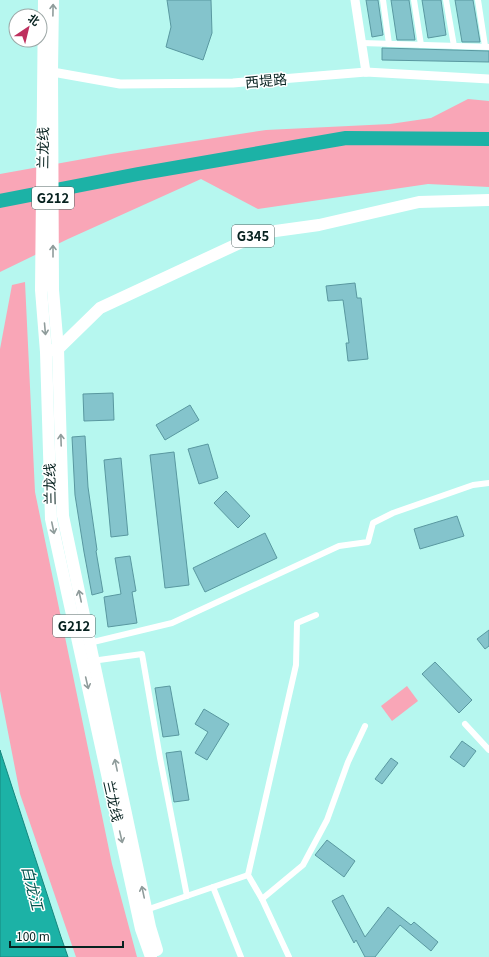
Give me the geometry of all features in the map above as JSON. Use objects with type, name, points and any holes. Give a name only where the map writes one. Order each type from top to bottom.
[{"type":"highway","name":"兰龙线","points":[[44,0],[48,71],[47,290],[64,516],[84,644],[151,957]]},
{"type":"highway","name":"兰龙线","points":[[48,71],[53,0]]},
{"type":"highway","name":"G345","points":[[52,350],[100,308],[261,233],[319,225],[418,202],[489,200]]},
{"type":"highway","name":"兰龙线","points":[[142,911],[159,957]]},
{"type":"street","points":[[355,0],[366,72]]},
{"type":"street","points":[[383,0],[389,44]]},
{"type":"street","points":[[414,0],[421,45]]},
{"type":"street","points":[[446,0],[454,46]]},
{"type":"street","points":[[362,43],[487,47],[478,0]]},
{"type":"street","name":"西堤路","points":[[48,71],[120,84],[232,83],[366,72],[489,78]]},
{"type":"street","points":[[84,644],[172,623],[339,546],[368,542],[373,523],[393,513],[473,484],[489,483]]},
{"type":"street","points":[[289,957],[262,899],[248,875],[296,665],[297,623],[316,615]]},
{"type":"street","points":[[88,662],[142,654],[160,758],[187,896]]},
{"type":"street","points":[[465,724],[487,748]]},
{"type":"street","points":[[262,899],[303,865],[327,820],[348,762],[364,726]]},
{"type":"street","points":[[487,748],[489,740]]},
{"type":"street","points":[[142,911],[248,875]]},
{"type":"street","points":[[213,887],[240,957]]},
{"type":"shaded area","points":[[468,99],[489,101],[489,187],[428,184],[258,209],[201,179],[68,239],[0,272],[0,174],[111,154],[266,130],[390,124],[431,118]]},
{"type":"shaded area","points":[[25,282],[35,492],[112,864],[137,957],[76,957],[20,794],[0,691],[0,349],[12,285]]},
{"type":"shaded area","points":[[407,686],[418,701],[392,721],[381,706]]},
{"type":"water","name":"白龙江","points":[[0,750],[61,937],[68,957],[0,957]]},
{"type":"building","points":[[167,0],[211,0],[212,33],[203,60],[166,47],[171,27]]},
{"type":"building","points":[[366,0],[378,0],[383,35],[372,37]]},
{"type":"building","points":[[391,0],[409,0],[415,40],[397,40]]},
{"type":"building","points":[[422,0],[441,0],[446,35],[428,38]]},
{"type":"building","points":[[455,0],[473,0],[480,42],[462,42]]},
{"type":"building","points":[[382,48],[489,51],[489,62],[382,60]]},
{"type":"building","points":[[355,283],[357,298],[361,298],[368,359],[348,361],[346,343],[349,343],[343,300],[328,301],[326,286]]},
{"type":"building","points":[[113,393],[114,420],[84,421],[83,394]]},
{"type":"building","points":[[190,405],[199,420],[165,440],[156,425]]},
{"type":"building","points":[[85,436],[88,487],[103,592],[92,595],[75,495],[72,437]]},
{"type":"building","points":[[208,444],[218,478],[199,484],[188,449]]},
{"type":"building","points":[[174,452],[189,585],[165,588],[150,455]]},
{"type":"building","points":[[121,458],[128,535],[111,537],[104,460]]},
{"type":"building","points":[[226,491],[250,516],[238,528],[214,503]]},
{"type":"building","points":[[457,516],[464,536],[420,549],[414,529]]},
{"type":"building","points":[[265,533],[277,558],[205,592],[193,568]]},
{"type":"building","points":[[130,556],[136,591],[132,592],[137,623],[108,627],[104,597],[121,594],[115,558]]},
{"type":"building","points":[[489,630],[489,646],[485,649],[477,639]]},
{"type":"building","points":[[435,662],[472,700],[459,713],[422,674]]},
{"type":"building","points":[[170,686],[179,735],[163,737],[155,688]]},
{"type":"building","points":[[204,709],[229,724],[207,760],[195,753],[208,732],[195,724]]},
{"type":"building","points":[[462,741],[476,751],[464,767],[450,757]]},
{"type":"building","points":[[181,751],[189,800],[174,802],[166,753]]},
{"type":"building","points":[[391,758],[398,763],[382,784],[375,779]]},
{"type":"building","points":[[327,840],[355,861],[344,877],[315,855]]},
{"type":"building","points":[[343,895],[365,937],[388,907],[411,925],[414,922],[438,942],[431,951],[400,925],[375,957],[365,957],[356,940],[354,943],[332,901]]},
{"type":"waterway","points":[[0,201],[138,174],[346,138],[489,139]]}]
